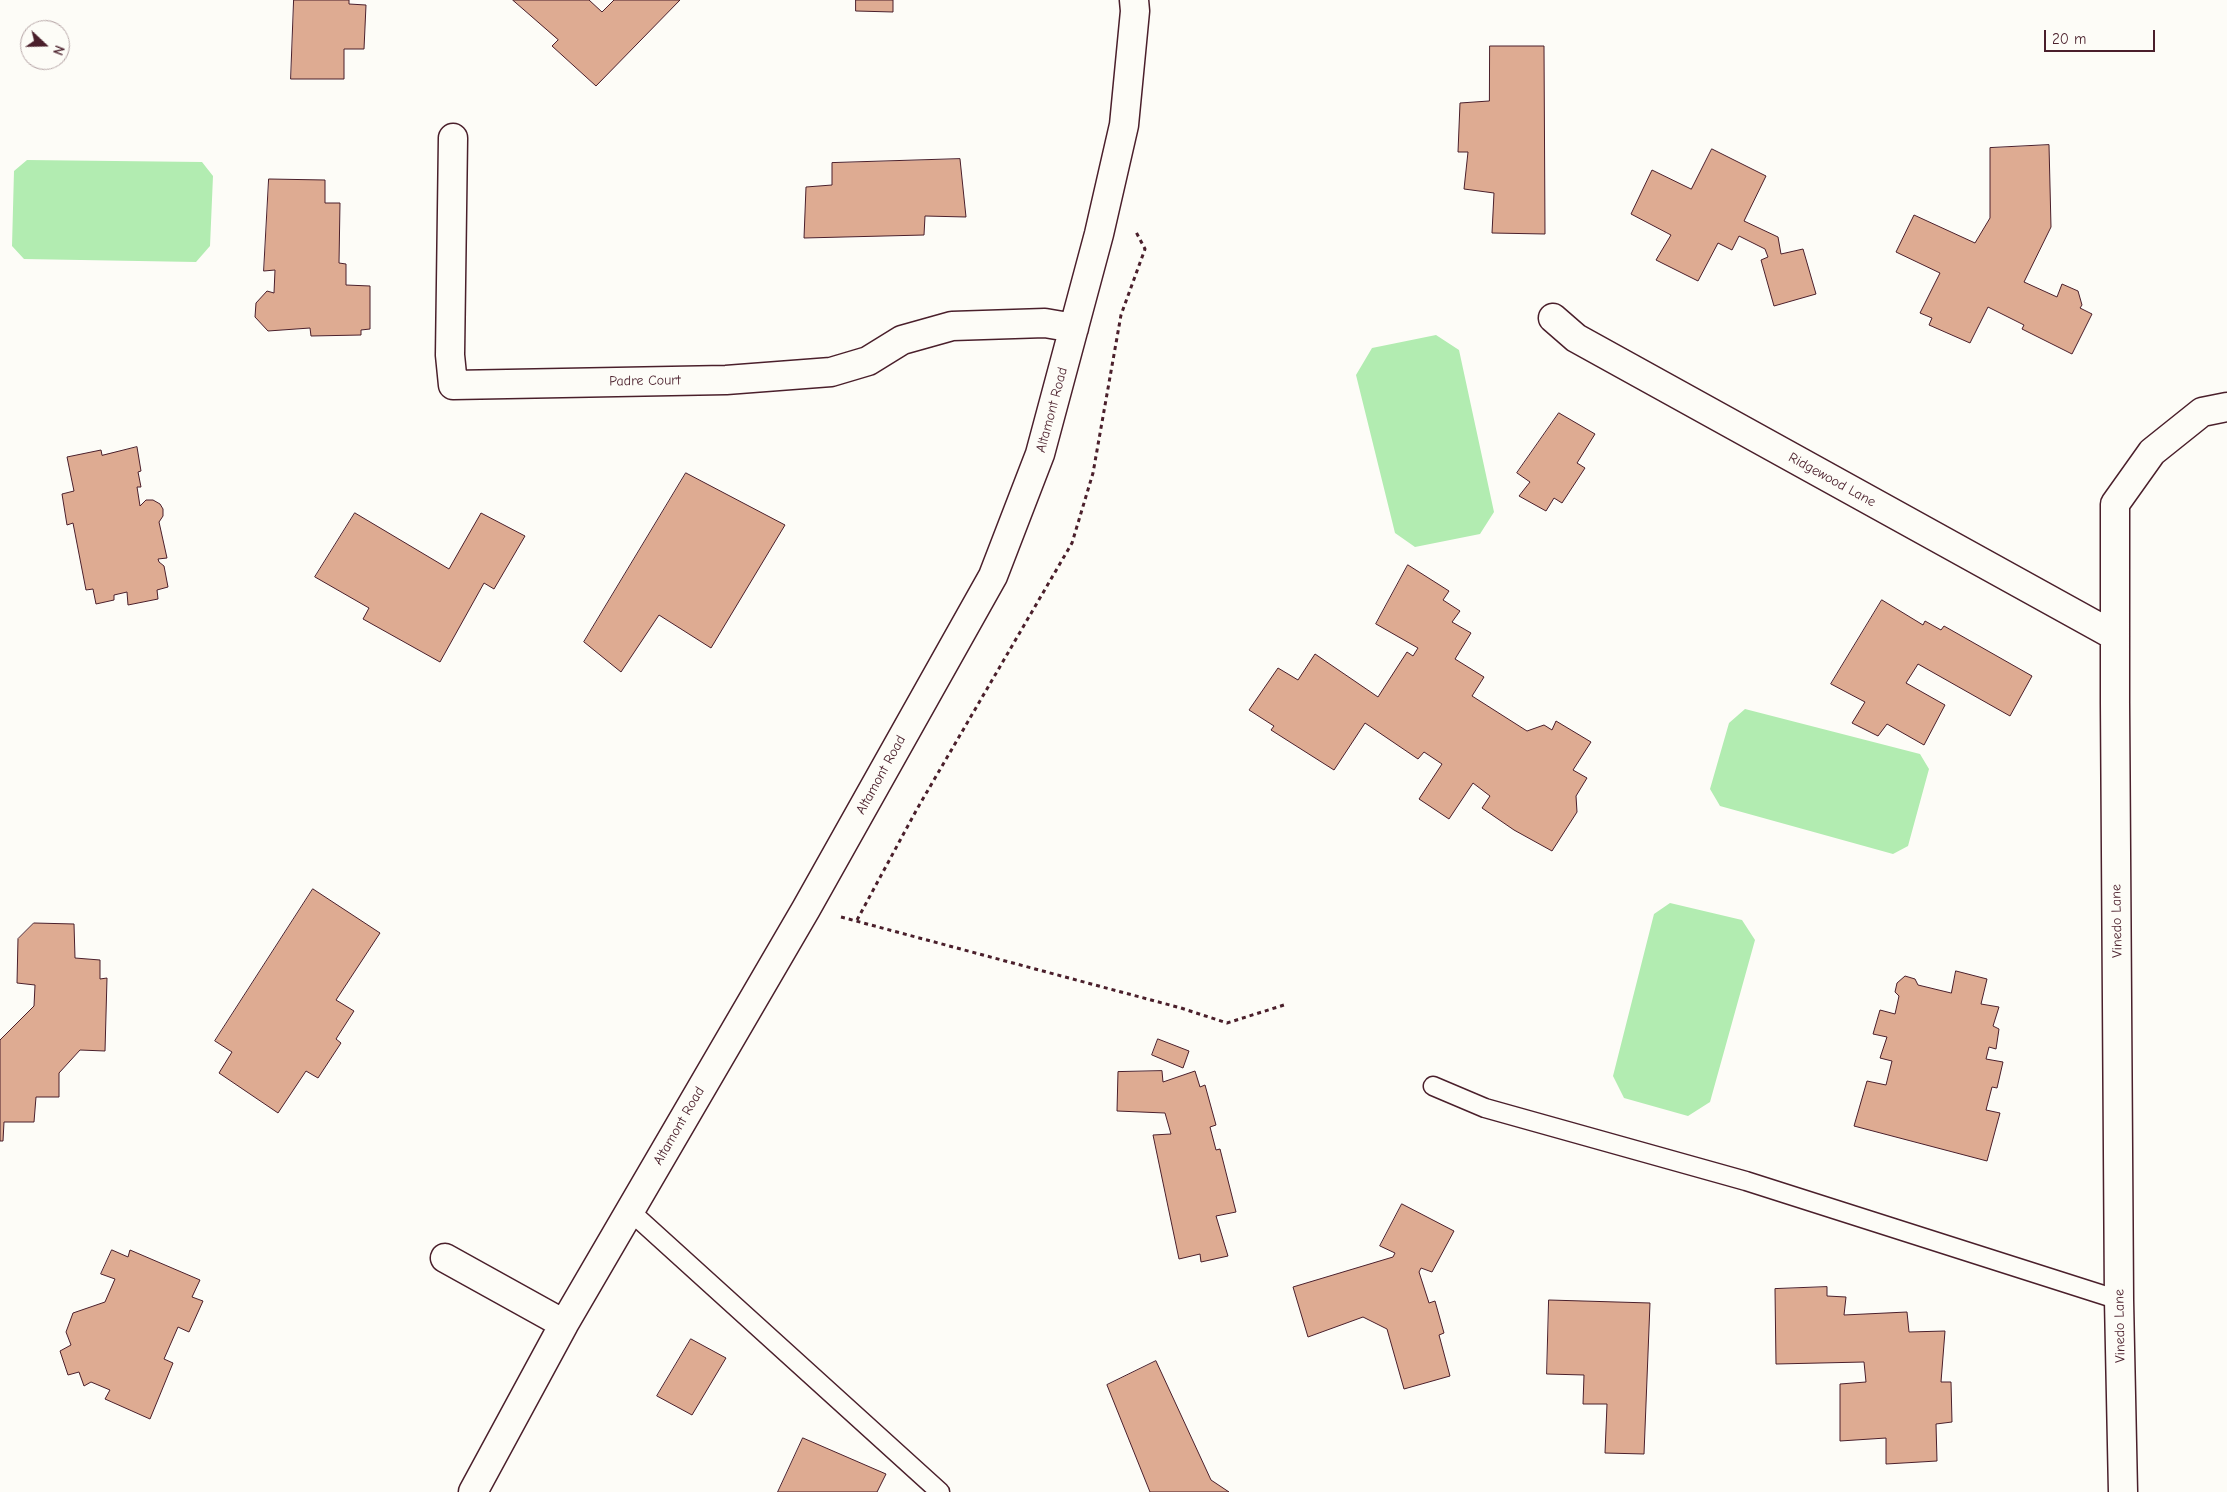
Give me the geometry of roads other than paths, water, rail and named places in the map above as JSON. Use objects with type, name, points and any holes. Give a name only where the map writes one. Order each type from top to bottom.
[{"type":"street","name":"Altamont Road","points":[[473,1492],[564,1324],[806,909],[993,576],[1040,454],[1099,234],[1124,126],[1135,12],[1134,0]]},
{"type":"street","name":"Padre Court","points":[[453,138],[450,354],[453,385],[726,380],[831,372],[868,361],[902,340],[952,326],[1045,324],[1074,328]]},
{"type":"street","name":"Ridgewood Lane","points":[[1553,318],[1576,338],[2115,636]]},
{"type":"street","name":"Vinedo Lane","points":[[2123,1492],[2119,1300],[2115,504],[2152,452],[2202,412],[2227,407]]},
{"type":"street","points":[[445,1258],[564,1324]]},
{"type":"lane","points":[[1433,1086],[1486,1108],[1746,1181],[2119,1300]]},
{"type":"lane","points":[[630,1211],[940,1492]]}]
